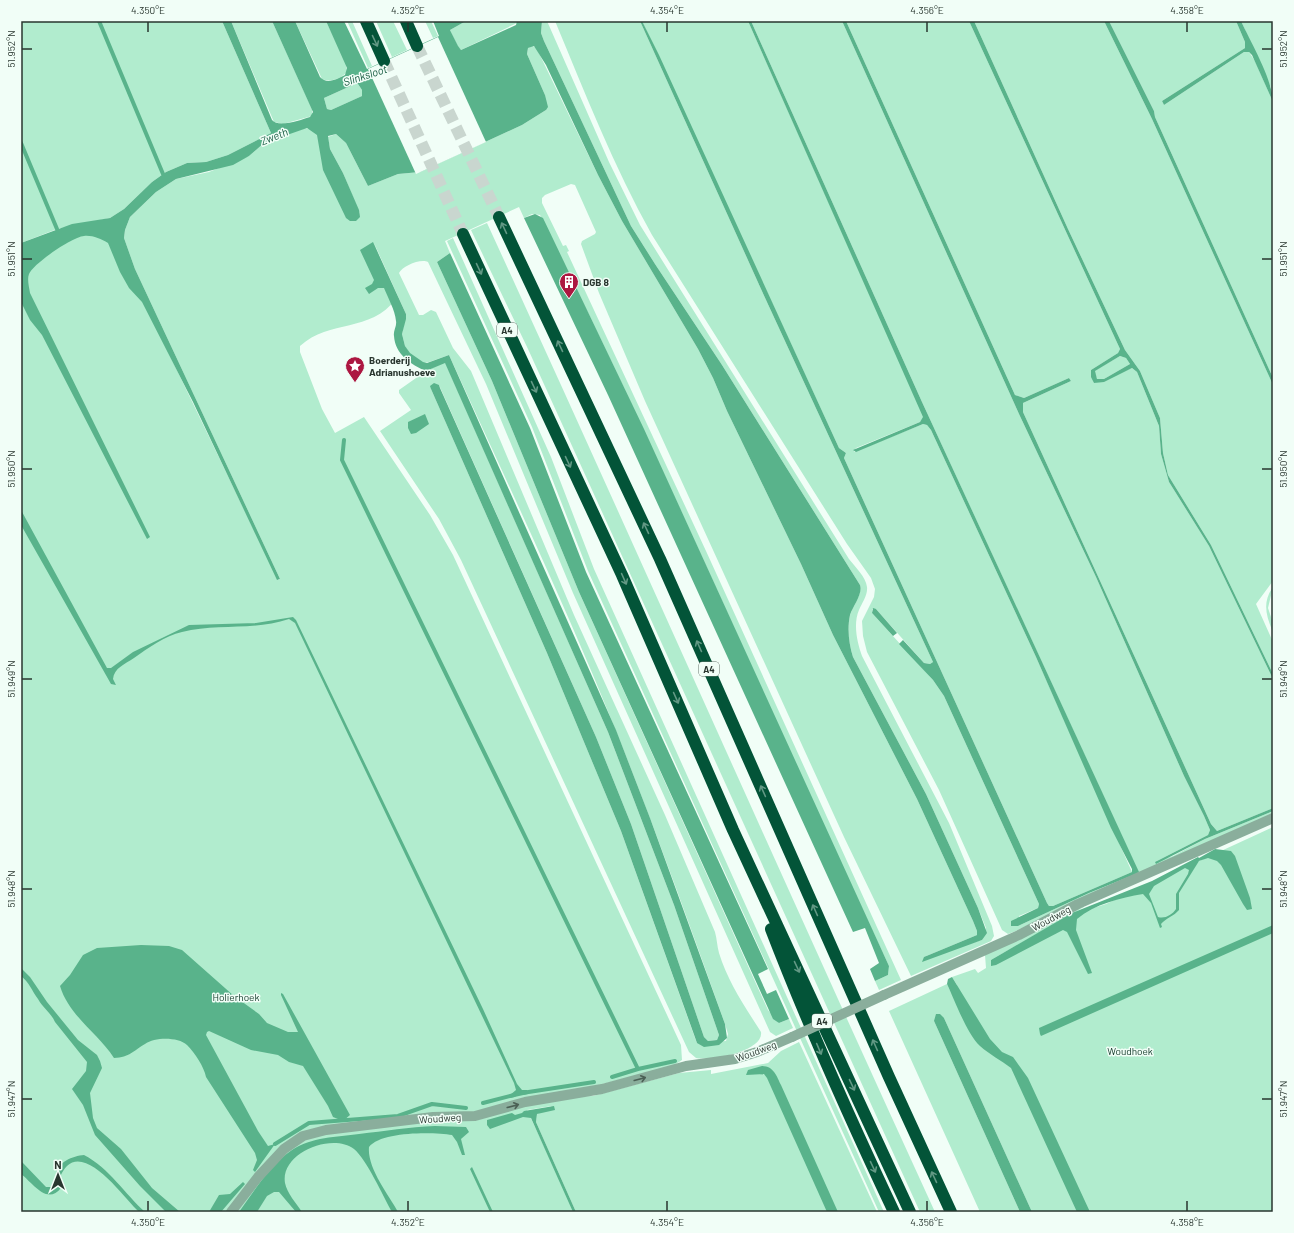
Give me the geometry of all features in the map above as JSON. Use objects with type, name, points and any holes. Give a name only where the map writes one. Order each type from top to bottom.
[{"type":"highway","points":[[366,21],[384,60]]},
{"type":"highway","points":[[406,21],[417,46]]},
{"type":"highway","name":"A4","points":[[499,217],[660,559],[889,1077],[951,1212]]},
{"type":"highway","name":"A4","points":[[463,234],[622,575],[733,830],[910,1212]]},
{"type":"highway","name":"A4","points":[[733,830],[799,1002],[842,1100],[894,1212]]},
{"type":"street","name":"Woudweg","points":[[230,1212],[258,1177],[284,1149],[303,1136],[326,1130],[433,1118],[475,1116],[525,1102],[602,1089],[686,1066],[735,1059],[757,1052],[1019,935],[1086,900],[1158,870],[1231,835],[1273,818]]},
{"type":"green space","points":[[21,21],[222,21],[271,133],[228,155],[206,162],[187,163],[166,172],[152,182],[124,209],[110,218],[57,229],[21,243]]},
{"type":"green space","points":[[231,21],[272,21],[312,109],[312,116],[283,124],[274,122]]},
{"type":"green space","points":[[295,21],[326,21],[346,63],[347,72],[336,79],[322,79]]},
{"type":"green space","points":[[347,21],[352,21],[372,66],[368,68]]},
{"type":"green space","points":[[376,21],[393,21],[407,50],[392,57]]},
{"type":"green space","points":[[425,21],[431,21],[438,36],[433,38]]},
{"type":"green space","points":[[466,21],[517,21],[517,23],[461,50],[450,30]]},
{"type":"green space","name":"Holierhoek","points":[[542,21],[547,21],[609,162],[640,225],[849,559],[865,580],[867,593],[857,615],[856,621],[857,639],[862,656],[949,823],[992,926],[994,936],[991,941],[911,976],[844,837],[645,401],[599,293],[581,244],[582,241],[596,232],[575,185],[571,184],[545,195],[542,198],[542,203],[563,246],[566,245],[569,251],[567,252],[706,551],[901,980],[879,990],[875,981],[888,975],[889,966],[674,495],[586,308],[540,215],[532,214],[524,218],[519,207],[445,241],[450,253],[437,262],[492,381],[579,592],[768,1010],[779,1023],[789,1019],[793,1028],[776,1036],[770,1032],[573,593],[486,384],[428,262],[421,261],[412,263],[399,273],[419,315],[423,315],[431,310],[436,312],[453,348],[471,371],[574,615],[665,815],[715,932],[719,953],[727,974],[737,994],[761,1032],[760,1039],[754,1045],[734,1054],[703,1059],[696,1058],[689,1052],[461,560],[439,519],[380,431],[411,410],[399,393],[399,390],[426,371],[445,362],[608,732],[674,905],[719,1035],[717,1040],[708,1041],[704,1037],[631,824],[596,737],[439,385],[431,389],[547,653],[621,831],[697,1043],[726,1041],[728,1034],[725,1024],[658,840],[597,684],[556,589],[449,355],[423,363],[409,353],[405,346],[402,334],[406,314],[374,243],[396,299],[386,310],[374,317],[362,322],[324,332],[312,338],[300,346],[300,352],[322,409],[335,433],[364,417],[430,515],[453,555],[681,1045],[682,1060],[673,1066],[587,1088],[522,1098],[593,1096],[679,1073],[711,1070],[711,1074],[768,1063],[781,1051],[799,1042],[877,1212],[576,1212],[536,1122],[537,1114],[552,1106],[527,1110],[575,1212],[21,1212],[21,260],[83,233],[109,229],[278,580],[280,579],[135,269],[124,238],[125,230],[130,217],[156,192],[176,179],[209,172],[249,156],[264,143],[279,136],[304,128],[317,130],[360,214],[343,173],[330,149],[328,137],[336,134],[346,143],[368,186],[398,174],[420,172],[522,125],[546,110],[545,95],[527,54],[528,48],[532,46],[536,47],[622,221],[698,349],[713,378],[727,411],[801,564],[833,635],[917,799],[973,921],[977,935],[924,957],[982,940],[986,928],[978,908],[926,794],[853,657],[850,647],[849,620],[851,611],[860,593],[860,585],[722,365],[631,226],[544,41],[541,33]]},
{"type":"green space","points":[[555,21],[640,21],[761,289],[933,662],[930,664],[924,663],[876,609],[872,609],[872,613],[933,680],[944,696],[1039,904],[1038,908],[1019,916],[1018,926],[1089,893],[1136,874],[1138,871],[922,402],[751,21],[842,21],[1019,414],[1096,577],[1184,776],[1210,830],[1208,835],[1155,862],[1173,856],[1205,839],[1273,811],[1273,815],[1075,902],[1016,931],[1008,934],[1002,930],[939,790],[867,652],[863,636],[862,621],[874,597],[875,589],[871,578],[847,544],[652,235],[625,183]]},
{"type":"green space","points":[[642,21],[748,21],[924,417],[920,422],[856,448],[854,452],[923,424],[927,425],[931,430],[1036,657],[1132,872],[1053,906],[1049,906],[1047,903],[844,458],[846,453],[839,448]]},
{"type":"green space","points":[[846,21],[969,21],[1120,349],[1118,353],[1091,370],[1094,383],[1132,368],[1137,372],[1159,426],[1161,454],[1169,482],[1209,546],[1273,679],[1273,808],[1217,831],[1211,824],[1023,412],[1023,403],[1071,381],[1069,378],[1024,398],[1015,395]]},
{"type":"green space","points":[[974,21],[1104,21],[1152,119],[1273,385],[1273,581],[1256,604],[1273,642],[1273,674],[1211,545],[1168,475],[1163,453],[1160,418],[1140,371],[1125,350],[1068,229]]},
{"type":"green space","points":[[1109,21],[1236,21],[1245,42],[1245,48],[1162,101],[1164,105],[1244,52],[1249,52],[1255,61],[1273,102],[1273,378],[1155,117],[1154,111]]},
{"type":"green space","points":[[1241,21],[1273,21],[1273,92]]},
{"type":"green space","points":[[358,84],[362,90],[362,96],[331,110],[327,109],[324,98]]},
{"type":"green space","points":[[487,223],[935,1212],[920,1212],[528,349],[471,230]]},
{"type":"green space","points":[[453,238],[551,457],[594,569],[884,1212],[879,1212],[588,571],[532,427],[447,241]]},
{"type":"green space","points":[[1120,356],[1126,358],[1130,364],[1104,379],[1097,379],[1094,371]]},
{"type":"green space","points":[[1273,587],[1268,608],[1273,623],[1273,632],[1268,620],[1266,604],[1267,598]]},
{"type":"green space","name":"Woudhoek","points":[[1273,827],[1273,1212],[1032,1212],[944,1018],[934,1021],[1020,1212],[980,1212],[889,1011],[947,984],[950,990],[957,985],[952,977],[975,969],[978,973],[986,968],[985,955],[1084,905],[1084,907],[991,960],[1081,915],[1087,910],[1106,904]]},
{"type":"water","points":[[222,21],[231,21],[272,120],[279,123],[284,123],[310,117],[313,112],[272,21],[295,21],[320,77],[326,81],[329,81],[345,75],[347,68],[326,21],[344,21],[367,69],[439,36],[433,21],[466,21],[450,30],[461,50],[516,25],[517,21],[542,21],[541,33],[544,41],[631,226],[722,365],[860,585],[861,589],[859,596],[851,611],[849,620],[850,647],[853,657],[926,794],[978,908],[987,933],[982,940],[922,962],[924,957],[977,935],[973,921],[917,799],[833,635],[801,564],[727,411],[713,378],[698,349],[622,221],[598,175],[546,65],[534,46],[528,48],[527,54],[545,95],[548,107],[546,110],[522,125],[420,172],[398,174],[368,186],[346,143],[336,134],[328,136],[330,149],[343,173],[359,210],[360,217],[356,221],[350,221],[346,218],[323,170],[317,135],[307,128],[264,143],[249,156],[233,165],[176,179],[156,192],[130,217],[125,230],[124,238],[135,269],[280,579],[277,580],[193,402],[142,302],[129,288],[120,272],[108,243],[90,236],[78,238],[62,246],[45,258],[32,270],[28,278],[30,293],[150,537],[147,539],[42,335],[30,320],[21,302],[21,243],[72,224],[110,218],[124,209],[152,182],[166,172],[187,163],[206,162],[228,155],[271,133]],"holes":[[[358,84],[362,90],[362,96],[331,110],[327,109],[324,98]]]},
{"type":"water","points":[[640,21],[642,21],[659,55],[839,448],[846,453],[844,458],[1047,903],[1049,906],[1053,906],[1132,872],[1132,869],[1111,828],[1036,657],[931,430],[927,425],[923,424],[856,452],[853,450],[920,422],[923,417],[748,21],[751,21],[922,402],[1139,872],[1136,874],[1089,893],[1018,926],[1011,926],[1011,921],[1038,908],[1039,904],[944,696],[933,680],[899,644],[903,640],[924,663],[930,664],[933,662],[761,289]]},
{"type":"water","points":[[842,21],[846,21],[1015,395],[1024,398],[1069,378],[1071,381],[1023,403],[1023,412],[1211,824],[1217,831],[1273,808],[1273,811],[1205,839],[1156,864],[1155,862],[1208,835],[1210,830],[1184,776],[1096,577],[1019,414]]},
{"type":"water","points":[[969,21],[974,21],[1068,229],[1125,350],[1140,371],[1160,418],[1163,453],[1168,475],[1211,545],[1273,674],[1273,679],[1209,546],[1169,482],[1161,454],[1159,426],[1137,372],[1132,368],[1104,382],[1094,383],[1091,377],[1091,370],[1118,353],[1120,349]],"holes":[[[1120,356],[1126,358],[1130,364],[1104,379],[1097,379],[1095,371]]]},
{"type":"water","points":[[1104,21],[1109,21],[1154,111],[1155,117],[1273,378],[1273,385],[1152,119]]},
{"type":"water","points":[[1236,21],[1241,21],[1261,62],[1272,93],[1273,102],[1252,55],[1249,52],[1244,52],[1164,105],[1162,101],[1245,48],[1245,42]]},
{"type":"water","points":[[535,214],[543,218],[644,429],[889,966],[888,975],[875,981],[870,969],[879,963],[865,928],[853,932],[608,395],[524,218]]},
{"type":"water","points":[[373,242],[406,314],[402,334],[405,346],[410,353],[427,363],[449,355],[616,730],[650,818],[725,1024],[727,1038],[719,1045],[704,1047],[697,1043],[621,831],[547,653],[431,389],[430,386],[434,383],[439,385],[596,737],[631,824],[704,1037],[708,1041],[717,1040],[719,1035],[674,905],[608,732],[445,363],[426,371],[415,366],[405,358],[397,348],[395,342],[395,317],[393,308],[384,288],[378,288],[369,294],[365,288],[372,284],[374,280],[360,250]]},
{"type":"water","points":[[450,253],[530,428],[586,572],[768,969],[758,974],[767,994],[776,990],[789,1019],[779,1023],[773,1019],[579,592],[492,381],[437,262]]},
{"type":"water","points":[[425,414],[429,424],[416,433],[411,434],[408,428],[408,422]]},
{"type":"water","points":[[21,510],[107,668],[111,668],[133,652],[189,625],[256,623],[293,617],[296,620],[483,1009],[517,1084],[522,1090],[527,1090],[528,1094],[510,1098],[510,1095],[516,1090],[514,1083],[295,623],[289,619],[262,625],[195,629],[169,636],[120,667],[115,672],[113,679],[116,685],[111,684],[21,525]]},
{"type":"water","points":[[873,608],[876,609],[897,633],[893,636],[872,613]]},
{"type":"water","points":[[1215,849],[1231,851],[1235,856],[1250,898],[1252,909],[1247,910],[1221,865],[1217,861],[1208,858],[1199,861],[1179,893],[1179,910],[1163,922],[1161,924],[1162,927],[1160,928],[1151,903],[1143,894],[1126,897],[1092,909],[1077,919],[1076,930],[1092,973],[1088,974],[1067,932],[1063,930],[996,965],[991,966],[991,960],[1072,913],[1152,881],[1198,857],[1199,858]],"holes":[[[1185,868],[1189,870],[1176,894],[1176,909],[1168,916],[1158,917],[1149,894],[1154,886]]]},
{"type":"water","points":[[1273,925],[1273,933],[1041,1036],[1040,1034],[1039,1028]]},
{"type":"water","points":[[141,945],[169,946],[182,950],[234,996],[259,1014],[267,1023],[288,1032],[298,1032],[281,993],[283,994],[350,1115],[343,1121],[333,1117],[328,1106],[303,1066],[289,1062],[278,1055],[251,1050],[209,1031],[207,1032],[206,1035],[258,1131],[268,1146],[275,1144],[255,1172],[253,1170],[257,1160],[255,1153],[206,1077],[199,1060],[187,1045],[178,1040],[160,1039],[145,1044],[128,1055],[114,1058],[70,1006],[64,997],[60,986],[70,975],[83,955],[97,948]]},
{"type":"water","points":[[21,968],[30,977],[47,1002],[78,1040],[97,1055],[100,1061],[102,1068],[90,1093],[93,1118],[97,1128],[121,1149],[152,1188],[180,1212],[166,1212],[140,1186],[95,1135],[83,1105],[72,1089],[86,1071],[87,1062],[21,976]]},
{"type":"water","points":[[952,977],[990,1039],[1002,1052],[1013,1057],[1028,1078],[1090,1212],[1077,1212],[1011,1068],[980,1046],[970,1034],[947,984],[948,979]]},
{"type":"water","points":[[936,1014],[940,1014],[944,1018],[1032,1212],[1020,1212],[934,1021]]},
{"type":"water","points":[[766,1066],[776,1075],[838,1212],[827,1212],[767,1078],[764,1074],[746,1075],[748,1070]]},
{"type":"water","points":[[554,1106],[555,1110],[537,1114],[536,1122],[576,1212],[573,1212],[531,1118],[523,1117],[490,1129],[487,1125],[487,1120],[512,1113],[515,1115],[524,1111]]},
{"type":"water","points":[[435,1126],[466,1127],[469,1132],[461,1139],[465,1155],[462,1155],[457,1142],[452,1135],[444,1134],[421,1133],[396,1135],[375,1142],[369,1147],[369,1155],[375,1172],[398,1212],[392,1212],[359,1154],[345,1144],[333,1143],[321,1144],[309,1148],[291,1163],[286,1172],[286,1187],[302,1212],[296,1212],[279,1192],[274,1192],[267,1196],[257,1212],[239,1212],[270,1170],[284,1156],[307,1142],[333,1137]]},
{"type":"water","points":[[84,1155],[93,1160],[109,1174],[145,1212],[139,1212],[116,1186],[95,1168],[85,1163],[76,1162],[67,1166],[60,1177],[61,1188],[56,1193],[50,1195],[40,1191],[21,1174],[22,1162],[46,1187],[53,1187],[57,1170],[62,1163],[71,1158]]},
{"type":"water","points":[[472,1167],[493,1212],[490,1212],[470,1169]]},
{"type":"water","points":[[243,1182],[245,1184],[221,1212],[209,1212],[219,1195],[230,1194]]},
{"type":"pier","points":[[438,37],[486,142],[416,174],[368,69]]},
{"type":"waterway","points":[[99,21],[163,174]]},
{"type":"waterway","points":[[21,143],[57,229]]},
{"type":"waterway","points":[[344,440],[342,460],[638,1069]]},
{"type":"waterway","points":[[612,1077],[638,1069],[675,1061]]},
{"type":"waterway","points":[[522,1093],[594,1082]]},
{"type":"waterway","points":[[483,1103],[514,1095]]},
{"type":"waterway","points":[[275,1144],[309,1123],[398,1116],[432,1104],[466,1108]]},
{"type":"tunnel","points":[[417,46],[499,217]]},
{"type":"tunnel","points":[[384,61],[463,234]]},
{"type":"place","name":"DGB 8","points":[[569,299]]},
{"type":"place","name":"Boerderij Adrianushoeve","points":[[355,383]]},
{"type":"water label","name":"Slinksloot","points":[[365,75]]},
{"type":"water label","name":"Zweth","points":[[274,136]]}]
